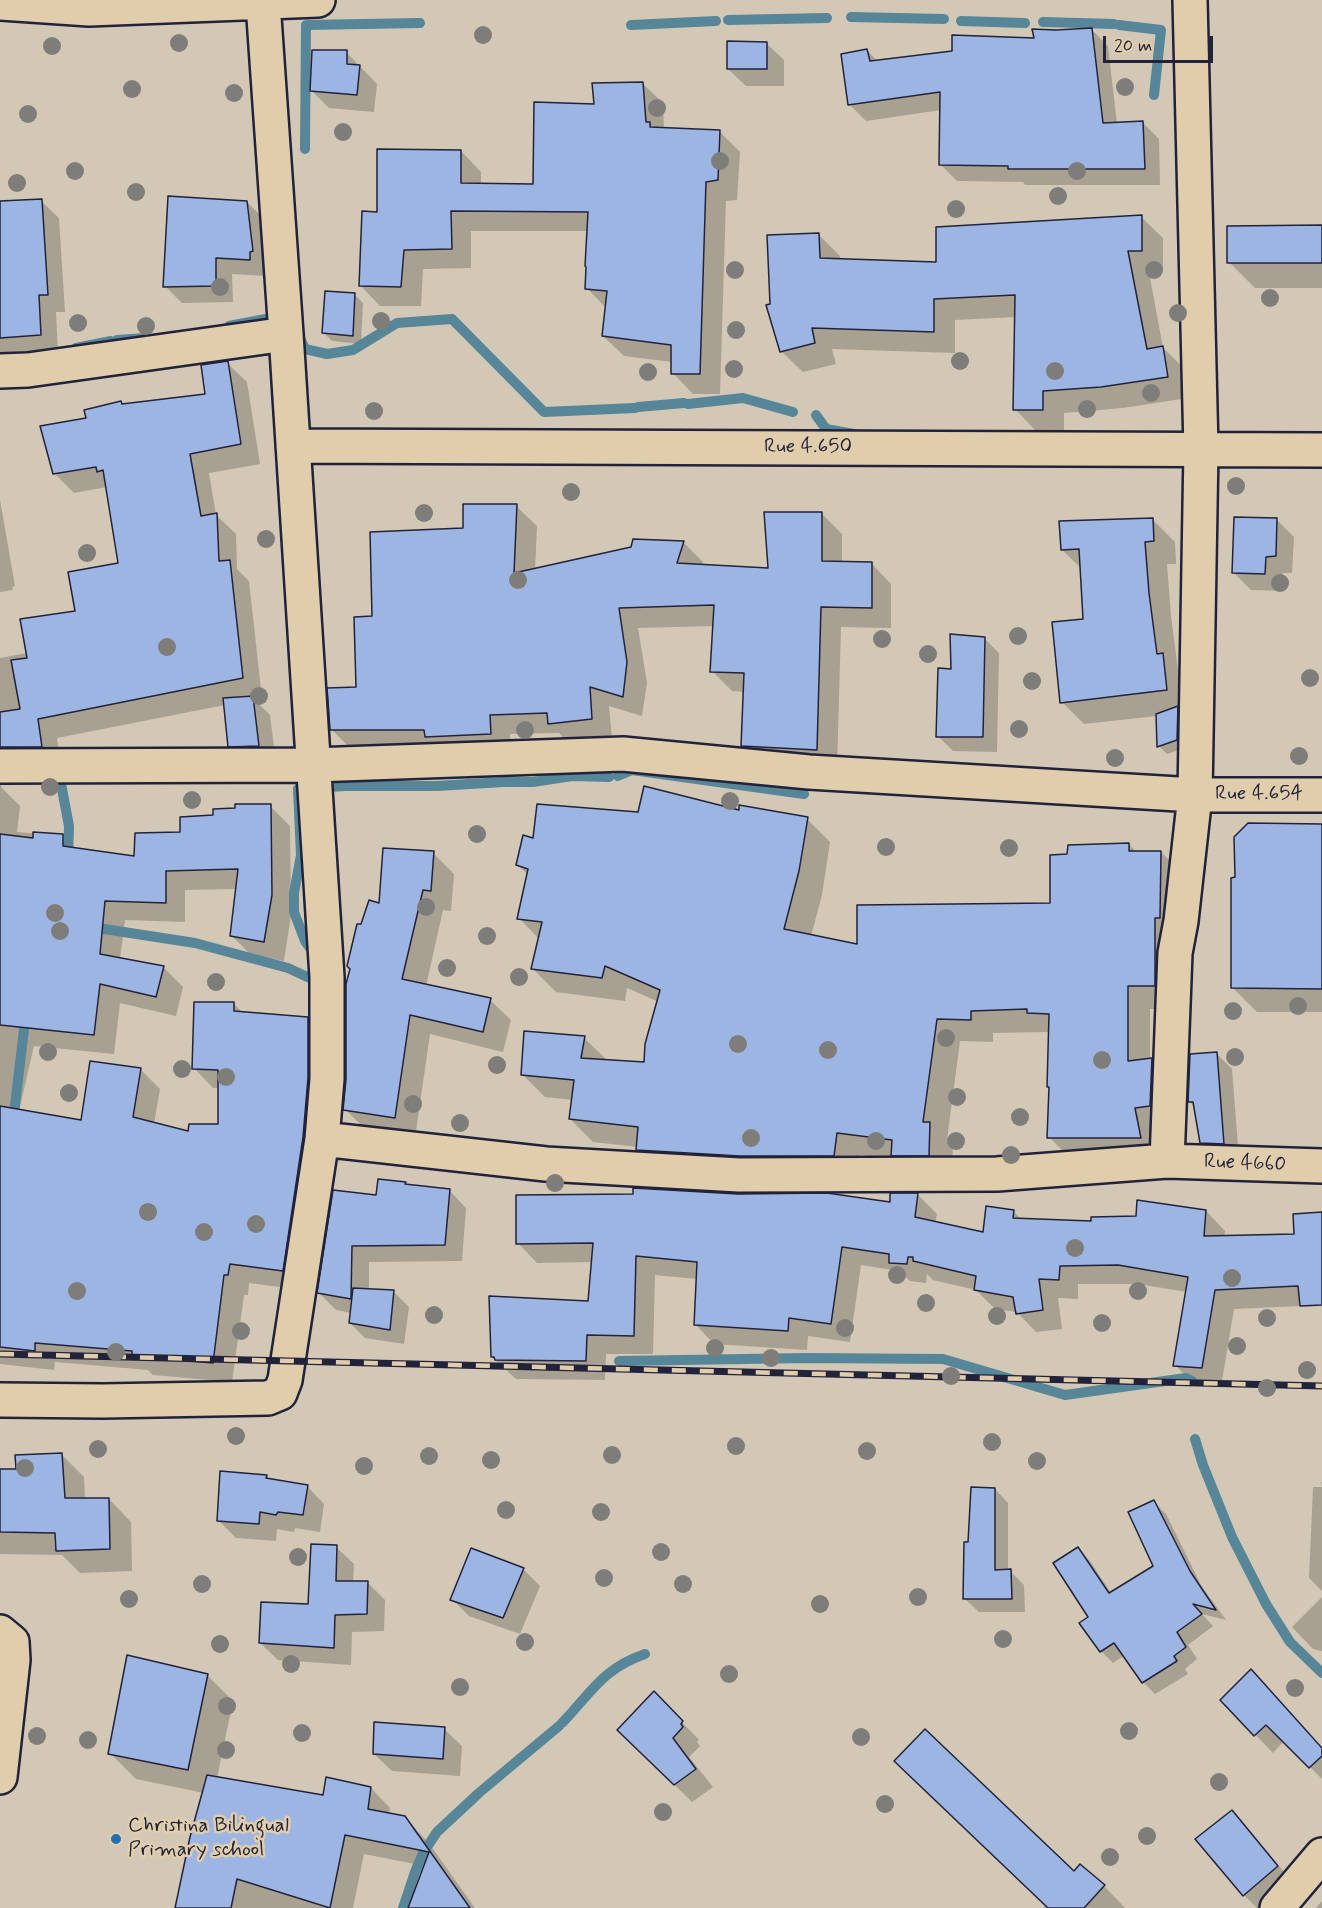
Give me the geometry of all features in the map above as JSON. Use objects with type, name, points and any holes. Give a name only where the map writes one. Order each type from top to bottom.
[{"type":"street","points":[[0,3],[89,9],[318,0]]},
{"type":"street","points":[[1167,1161],[1175,953],[1181,921],[1195,795],[1201,449],[1190,0]]},
{"type":"street","points":[[0,1400],[268,1398],[280,1393],[285,1380],[322,1139],[327,1079],[327,977],[263,3]]},
{"type":"street","points":[[0,371],[28,370],[286,334]]},
{"type":"street","name":"Rue 4.650","points":[[293,446],[1322,450]]},
{"type":"street","name":"Rue 4.654","points":[[0,766],[313,765],[623,754],[809,772],[1195,795],[1322,795]]},
{"type":"street","name":"Rue 4660","points":[[322,1139],[546,1164],[739,1175],[997,1174],[1167,1161],[1322,1166]]},
{"type":"street","points":[[0,1777],[6,1646]]},
{"type":"street","points":[[1277,1908],[1322,1855]]},
{"type":"building","points":[[1092,28],[1103,123],[1143,121],[1145,169],[1008,169],[1008,166],[939,165],[940,92],[848,105],[841,54],[867,49],[870,61],[952,51],[952,35],[1034,38],[1032,29]]},
{"type":"building","points":[[727,41],[767,42],[767,69],[727,69]]},
{"type":"building","points":[[312,50],[347,50],[347,64],[360,65],[357,95],[310,91]]},
{"type":"building","points":[[643,82],[646,122],[650,122],[650,127],[720,130],[718,180],[706,182],[700,374],[671,374],[671,345],[602,336],[607,291],[585,289],[588,212],[451,211],[452,249],[404,250],[401,287],[359,286],[362,211],[377,212],[377,149],[461,150],[461,183],[533,184],[534,102],[594,104],[592,83]]},
{"type":"building","points":[[168,196],[247,201],[253,251],[250,252],[250,260],[216,258],[216,286],[163,287]]},
{"type":"building","points":[[42,199],[48,295],[39,295],[41,335],[0,338],[0,201]]},
{"type":"building","points":[[1142,215],[1142,251],[1128,251],[1147,349],[1163,346],[1168,377],[1101,387],[1043,391],[1043,410],[1013,410],[1015,295],[934,299],[934,332],[812,328],[815,343],[780,352],[766,305],[770,304],[767,235],[819,233],[820,258],[936,262],[936,227]]},
{"type":"building","points":[[1322,225],[1322,263],[1227,263],[1227,226]]},
{"type":"building","points":[[325,291],[355,293],[353,336],[322,333]]},
{"type":"building","points":[[228,361],[241,444],[190,454],[201,516],[217,513],[219,561],[230,560],[243,678],[38,719],[42,747],[0,747],[0,712],[20,709],[11,660],[27,658],[20,619],[75,611],[68,572],[118,563],[103,470],[97,472],[96,467],[53,474],[40,426],[86,418],[84,410],[121,401],[122,404],[205,394],[201,365]]},
{"type":"building","points":[[463,504],[517,504],[514,573],[631,547],[633,539],[684,541],[677,563],[768,568],[764,512],[822,512],[822,561],[872,562],[872,608],[821,607],[817,750],[741,746],[744,673],[710,672],[714,605],[619,608],[627,662],[623,697],[590,687],[592,719],[548,724],[547,713],[490,715],[491,734],[425,737],[424,730],[330,730],[327,688],[356,687],[354,617],[372,616],[370,532],[463,528]]},
{"type":"building","points":[[1234,517],[1277,518],[1276,556],[1266,557],[1265,574],[1232,573]]},
{"type":"building","points":[[1153,518],[1154,541],[1145,542],[1149,593],[1157,654],[1163,653],[1167,690],[1060,703],[1052,622],[1083,619],[1079,549],[1061,550],[1059,521]]},
{"type":"building","points":[[950,634],[985,637],[983,737],[936,737],[938,668],[951,669]]},
{"type":"building","points":[[253,696],[259,746],[228,747],[223,698]]},
{"type":"building","points":[[1178,706],[1177,740],[1157,747],[1156,714]]},
{"type":"building","points":[[644,786],[739,810],[739,805],[808,817],[799,871],[784,929],[857,944],[857,905],[1050,903],[1050,855],[1067,854],[1068,845],[1129,843],[1129,851],[1161,851],[1160,918],[1155,918],[1155,986],[1128,986],[1128,1061],[1152,1058],[1150,1106],[1135,1108],[1141,1138],[1047,1138],[1049,1014],[1027,1013],[1027,1009],[971,1011],[971,1020],[937,1019],[923,1122],[930,1122],[929,1156],[891,1156],[892,1140],[837,1133],[834,1156],[740,1156],[636,1150],[638,1127],[569,1119],[574,1080],[521,1075],[524,1031],[585,1036],[581,1058],[644,1062],[645,1044],[660,990],[605,966],[602,978],[531,969],[542,922],[517,919],[528,869],[516,865],[523,835],[533,838],[537,804],[638,812]]},
{"type":"building","points":[[235,804],[271,804],[272,895],[264,942],[230,936],[238,869],[166,871],[166,903],[105,901],[100,954],[164,966],[156,997],[100,984],[94,1035],[0,1025],[0,834],[33,838],[33,832],[63,834],[63,846],[134,856],[135,833],[180,832],[180,817],[213,815],[213,809],[235,808]]},
{"type":"building","points":[[1248,823],[1322,824],[1322,989],[1231,988],[1231,878],[1235,877],[1234,837]]},
{"type":"building","points":[[383,848],[434,851],[431,891],[423,890],[402,979],[491,998],[483,1032],[410,1015],[395,1118],[343,1110],[346,1079],[346,984],[350,969],[347,966],[357,924],[361,924],[369,900],[379,903]]},
{"type":"building","points":[[194,1002],[234,1002],[234,1011],[308,1017],[308,1078],[303,1137],[283,1271],[230,1264],[228,1275],[224,1275],[213,1363],[132,1356],[132,1351],[35,1343],[35,1351],[0,1347],[0,1106],[81,1120],[90,1061],[141,1068],[133,1117],[188,1131],[189,1124],[218,1124],[218,1070],[192,1069]]},
{"type":"building","points":[[1217,1052],[1224,1144],[1200,1143],[1193,1102],[1188,1102],[1190,1054]]},
{"type":"building","points":[[378,1179],[450,1189],[445,1245],[352,1246],[351,1299],[317,1293],[333,1190],[376,1195]]},
{"type":"building","points":[[633,1188],[738,1194],[827,1193],[890,1202],[890,1193],[918,1193],[915,1217],[983,1232],[986,1206],[1014,1210],[1013,1218],[1091,1221],[1091,1217],[1136,1216],[1137,1200],[1206,1210],[1204,1236],[1294,1234],[1293,1214],[1322,1212],[1322,1305],[1300,1306],[1298,1286],[1215,1290],[1202,1368],[1173,1366],[1188,1277],[1118,1265],[1060,1266],[1059,1280],[1039,1279],[1043,1310],[1016,1314],[1013,1297],[974,1290],[976,1276],[913,1261],[913,1257],[908,1257],[907,1264],[889,1263],[889,1254],[842,1247],[831,1324],[789,1318],[788,1331],[694,1325],[697,1262],[636,1256],[634,1336],[587,1335],[586,1361],[495,1360],[491,1357],[489,1296],[588,1301],[593,1243],[516,1244],[516,1195],[633,1194]]},
{"type":"building","points":[[353,1288],[394,1290],[390,1330],[349,1323]]},
{"type":"building","points":[[62,1453],[65,1498],[109,1498],[110,1549],[56,1551],[55,1533],[0,1532],[0,1469],[16,1469],[15,1455]]},
{"type":"building","points":[[220,1471],[267,1475],[266,1478],[308,1485],[303,1515],[278,1512],[276,1515],[260,1512],[259,1524],[217,1521]]},
{"type":"building","points":[[971,1487],[995,1488],[995,1570],[1011,1569],[1012,1599],[963,1599],[964,1542],[968,1542]]},
{"type":"building","points":[[1154,1500],[1190,1571],[1216,1610],[1193,1604],[1202,1614],[1177,1632],[1186,1647],[1174,1656],[1177,1661],[1142,1683],[1114,1643],[1100,1652],[1079,1623],[1088,1617],[1053,1563],[1078,1547],[1109,1593],[1153,1566],[1128,1512]]},
{"type":"building","points":[[311,1544],[337,1545],[336,1581],[368,1581],[367,1614],[335,1615],[334,1648],[259,1643],[261,1602],[308,1604]]},
{"type":"building","points":[[471,1548],[524,1568],[503,1618],[450,1600]]},
{"type":"building","points":[[127,1655],[208,1674],[188,1770],[108,1754]]},
{"type":"building","points":[[1251,1669],[1322,1748],[1322,1756],[1309,1768],[1266,1725],[1254,1736],[1220,1700]]},
{"type":"building","points":[[654,1691],[683,1721],[681,1724],[683,1727],[673,1738],[696,1769],[674,1785],[617,1730]]},
{"type":"building","points":[[374,1722],[445,1727],[443,1759],[373,1754]]},
{"type":"building","points":[[925,1729],[1074,1871],[1080,1864],[1105,1885],[1084,1908],[1048,1908],[894,1761]]},
{"type":"building","points":[[207,1775],[323,1795],[326,1777],[371,1787],[368,1809],[405,1816],[470,1908],[408,1908],[429,1852],[345,1835],[330,1908],[237,1879],[231,1908],[175,1908],[190,1837]]},
{"type":"building","points":[[1232,1810],[1278,1866],[1243,1896],[1195,1839]]},
{"type":"waterway","points":[[851,17],[944,19]]},
{"type":"waterway","points":[[728,20],[827,18]]},
{"type":"waterway","points":[[631,25],[716,21]]},
{"type":"waterway","points":[[961,21],[1025,23]]},
{"type":"waterway","points":[[1043,22],[1114,24]]},
{"type":"waterway","points":[[305,149],[306,25],[420,23]]},
{"type":"waterway","points":[[1119,25],[1161,30],[1154,95]]},
{"type":"waterway","points":[[229,326],[276,317]]},
{"type":"waterway","points":[[297,332],[305,349],[327,354],[353,350],[397,323],[452,319],[544,412],[635,408]]},
{"type":"waterway","points":[[117,340],[146,338]]},
{"type":"waterway","points":[[76,348],[111,341]]},
{"type":"waterway","points":[[688,404],[743,398],[793,412]]},
{"type":"waterway","points":[[638,407],[684,403]]},
{"type":"waterway","points":[[816,415],[826,429],[854,434]]},
{"type":"waterway","points":[[58,768],[69,826],[68,860]]},
{"type":"waterway","points":[[618,776],[632,770],[804,794]]},
{"type":"waterway","points":[[316,956],[305,941],[294,912],[294,893],[301,855],[298,789],[533,782],[572,776],[609,777]]},
{"type":"waterway","points":[[91,927],[195,943],[288,968],[316,981]]},
{"type":"waterway","points":[[13,1122],[25,1021]]},
{"type":"waterway","points":[[619,1361],[807,1358],[943,1359],[1065,1395],[1186,1378],[1192,1381]]},
{"type":"waterway","points":[[1195,1439],[1232,1537],[1266,1604],[1290,1642],[1322,1673]]},
{"type":"waterway","points":[[562,1723],[608,1674],[630,1660],[645,1654]]},
{"type":"waterway","points":[[403,1908],[423,1853],[437,1832],[480,1792],[559,1726]]},
{"type":"railway","points":[[0,1354],[1322,1386]]},
{"type":"place","name":"Christina Bilingual Primary school","points":[[116,1839]]}]
